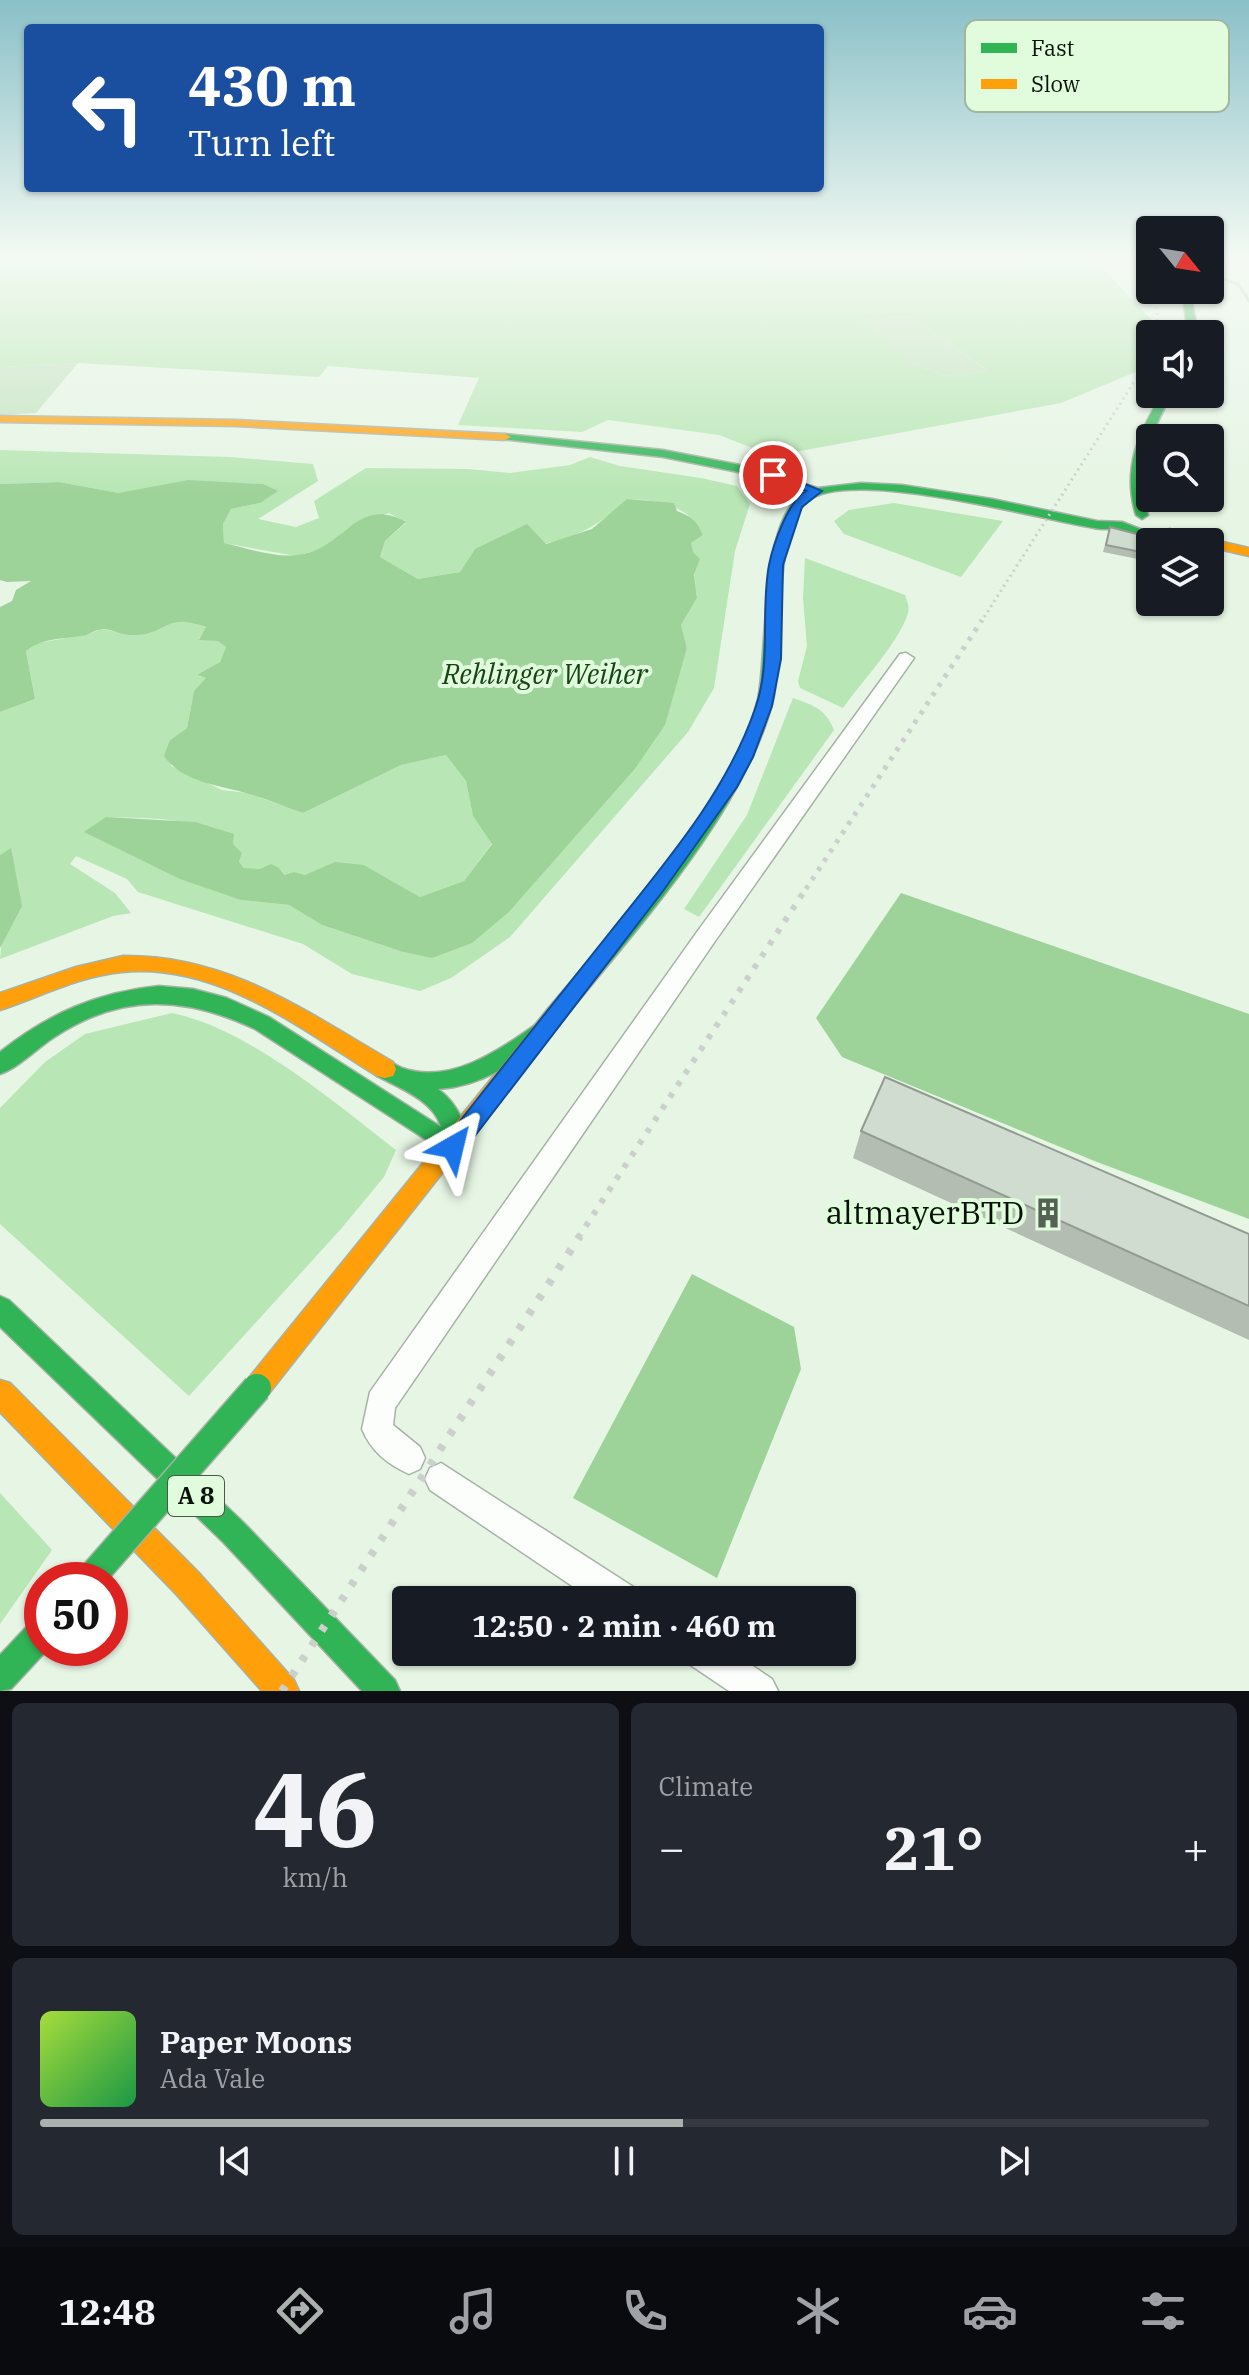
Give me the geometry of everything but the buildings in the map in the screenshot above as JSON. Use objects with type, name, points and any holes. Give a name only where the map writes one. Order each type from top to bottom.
[{"type":"main road","points":[[1142,515],[1134,480],[1136,451],[1159,408]]},
{"type":"main road","points":[[0,419],[246,421],[599,444],[729,462],[816,491]]},
{"type":"main road","points":[[1063,518],[1085,520],[1109,516],[1125,502],[1134,480]]},
{"type":"main road","points":[[105,1562],[257,1388],[453,1147],[666,874],[728,787],[745,757],[764,706],[773,659],[776,565],[796,506],[803,497],[832,487],[873,485],[1125,526],[1136,533]]},
{"type":"main road","points":[[1125,526],[1125,519],[1142,515],[1175,528]]},
{"type":"main road","points":[[1224,546],[1249,552]]},
{"type":"main road","points":[[0,1002],[85,971],[152,961],[187,965],[222,976],[436,1099],[455,1117],[457,1132],[453,1147]]},
{"type":"main road","points":[[0,1065],[50,1026],[88,1008],[127,997],[164,993],[200,997],[231,1006],[453,1147]]},
{"type":"main road","points":[[396,1076],[433,1084],[466,1078],[507,1056],[542,1031]]},
{"type":"main road","name":"A 8","points":[[0,1309],[233,1532],[384,1691]]},
{"type":"main road","name":"A 8","points":[[0,1393],[188,1584],[283,1691]]},
{"type":"main road","points":[[0,1678],[24,1652]]},
{"type":"street","points":[[409,1458],[387,1443],[377,1429],[381,1403],[705,938],[906,658]]},
{"type":"street","points":[[441,1479],[602,1586]]},
{"type":"street","points":[[722,1666],[760,1691]]},
{"type":"shaded area","points":[[0,338],[884,338],[914,364],[944,376],[989,371],[942,338],[1136,338],[1136,372],[1061,403],[773,456],[719,435],[608,420],[582,432],[458,425],[479,378],[328,366],[319,377],[78,363],[0,367]]},
{"type":"shaded area","points":[[883,338],[942,338],[990,372],[944,376],[914,364]]},
{"type":"shaded area","points":[[78,363],[36,413],[0,415],[0,367]]},
{"type":"shaded area","points":[[0,450],[230,457],[313,464],[318,481],[258,519],[296,527],[319,518],[314,501],[366,468],[468,469],[510,473],[570,465],[590,457],[620,466],[737,486],[750,504],[735,551],[714,688],[688,732],[510,937],[451,978],[420,991],[352,974],[303,944],[138,892],[127,879],[76,856],[70,864],[115,893],[131,913],[113,916],[0,959],[11,849],[0,855],[0,712],[35,699],[26,651],[38,643],[101,629],[135,635],[171,621],[190,621],[207,628],[199,639],[218,641],[226,647],[220,662],[198,676],[207,678],[194,691],[187,728],[170,740],[171,766],[222,790],[247,793],[303,813],[401,765],[446,755],[466,781],[473,816],[492,843],[464,881],[420,897],[364,865],[305,875],[244,868],[239,862],[242,853],[228,840],[196,825],[161,819],[106,817],[241,900],[289,905],[322,925],[400,951],[511,910],[634,770],[679,675],[687,648],[681,625],[697,598],[691,543],[703,535],[681,510],[661,503],[627,499],[609,515],[574,535],[539,544],[475,549],[460,572],[418,579],[380,557],[385,541],[406,523],[389,513],[348,528],[326,548],[296,556],[224,543],[223,524],[231,509],[260,503],[263,484],[228,483],[119,493],[59,482],[0,484]]},
{"type":"shaded area","points":[[894,503],[1003,521],[961,577],[844,534],[834,521],[849,510]]},
{"type":"shaded area","points":[[805,558],[905,595],[908,604],[908,613],[896,637],[843,708],[800,688],[798,681],[807,646],[803,598]]},
{"type":"shaded area","points":[[793,698],[818,709],[834,730],[699,917],[684,909],[747,815]]},
{"type":"shaded area","points":[[172,1013],[231,1034],[260,1051],[318,1090],[396,1150],[384,1177],[340,1230],[189,1396],[0,1224],[0,1108],[45,1062],[85,1034]]},
{"type":"shaded area","points":[[0,1493],[52,1550],[44,1562],[24,1562],[24,1590],[0,1624]]},
{"type":"water","name":"Rehlinger Weiher","points":[[188,480],[263,484],[278,491],[260,503],[231,509],[223,524],[224,543],[270,554],[288,556],[313,551],[350,526],[374,515],[389,515],[406,522],[385,541],[380,557],[418,579],[460,572],[475,549],[527,524],[546,544],[592,529],[627,499],[674,503],[677,511],[690,517],[698,526],[703,535],[691,543],[693,552],[700,559],[694,574],[697,598],[681,625],[687,648],[665,725],[634,770],[510,911],[472,943],[432,958],[400,951],[322,925],[289,905],[241,900],[180,879],[84,832],[106,817],[195,822],[234,834],[233,844],[242,853],[239,862],[244,868],[260,869],[271,864],[284,875],[294,872],[305,875],[335,862],[364,865],[420,897],[464,881],[492,844],[473,816],[466,781],[446,755],[401,765],[303,813],[203,782],[181,772],[164,756],[170,740],[187,728],[194,691],[206,678],[197,675],[220,662],[226,647],[218,641],[199,640],[206,627],[182,622],[135,635],[101,629],[86,635],[40,643],[26,651],[35,699],[0,712],[0,607],[12,601],[16,590],[31,581],[0,580],[0,484],[59,482],[119,493]]},
{"type":"water","points":[[11,848],[22,906],[0,948],[0,855]]},
{"type":"water","points":[[901,893],[1249,1014],[1249,1219],[1097,1162],[842,1057],[816,1018]]},
{"type":"water","points":[[692,1274],[794,1327],[801,1369],[717,1578],[573,1498]]},
{"type":"railway","points":[[981,622],[1136,379]]},
{"type":"railway","points":[[806,889],[982,620]]},
{"type":"railway","points":[[578,1238],[807,887]]},
{"type":"railway","points":[[282,1691],[580,1236]]},
{"type":"traffic: fast","points":[[1142,515],[1135,483],[1136,467],[1144,438],[1159,408]]},
{"type":"traffic: fast","points":[[505,437],[663,453],[740,468],[816,491]]},
{"type":"traffic: fast","points":[[554,1016],[675,866],[730,783],[751,741],[769,679],[778,561],[792,512],[805,497],[828,489],[861,486],[902,489],[992,503],[1097,525],[1122,526],[1136,532]]},
{"type":"traffic: fast","points":[[0,1065],[60,1022],[92,1007],[125,998],[159,994],[193,997],[227,1006],[262,1023],[453,1147],[454,1132],[444,1108],[423,1090],[385,1069]]},
{"type":"traffic: fast","points":[[406,1078],[446,1079],[479,1071],[542,1031]]},
{"type":"traffic: fast","points":[[0,1309],[233,1532],[384,1691]]},
{"type":"traffic: fast","points":[[105,1562],[257,1388]]},
{"type":"traffic: fast","points":[[0,1678],[24,1652]]},
{"type":"traffic: slow","points":[[0,419],[236,423],[505,437]]},
{"type":"traffic: slow","points":[[1224,546],[1249,552]]},
{"type":"traffic: slow","points":[[0,1002],[76,974],[123,964],[158,964],[193,969],[227,981],[293,1013],[385,1069]]},
{"type":"traffic: slow","points":[[257,1388],[554,1016]]},
{"type":"traffic: slow","points":[[0,1393],[188,1584],[283,1691]]},
{"type":"place","name":"altmayerBTD","points":[[1048,1213]]},
{"type":"route","points":[[453,1147],[657,887],[728,787],[745,757],[764,706],[773,659],[776,565],[787,525],[796,506],[803,497],[816,491],[773,475]]}]
